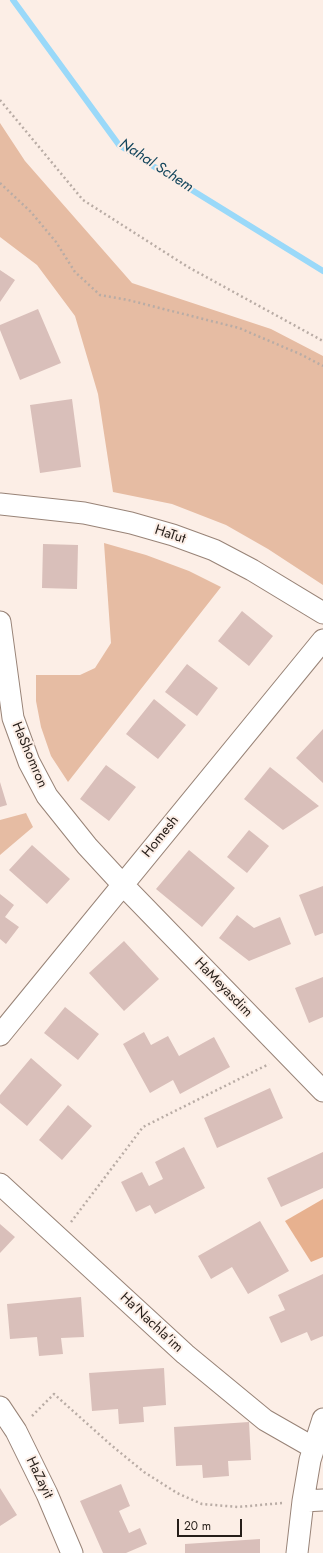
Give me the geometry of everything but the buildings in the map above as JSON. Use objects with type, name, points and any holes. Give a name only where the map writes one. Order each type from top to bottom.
[{"type":"street","name":"HaTut","points":[[0,504],[84,513],[131,523],[173,535],[214,550],[252,570],[323,613]]},
{"type":"street","name":"HaShomron","points":[[0,622],[6,718],[48,796],[87,846],[123,885]]},
{"type":"street","name":"Homesh","points":[[0,1035],[323,640]]},
{"type":"street","name":"HaMeyasdim","points":[[123,885],[323,1091]]},
{"type":"street","name":"Ha'Nachla'im","points":[[0,1184],[185,1354],[265,1420],[314,1448]]},
{"type":"street","name":"HaZayit","points":[[0,1407],[16,1431],[48,1494],[72,1553]]},
{"type":"street","points":[[297,1553],[313,1500],[314,1448],[323,1419]]},
{"type":"path","points":[[0,100],[83,200],[188,266],[323,341]]},
{"type":"path","points":[[0,183],[31,212],[56,242],[75,272],[100,295],[128,300],[240,328],[300,354],[323,366]]},
{"type":"path","points":[[59,1238],[144,1127],[288,1055]]},
{"type":"path","points":[[16,1431],[54,1394],[111,1445],[144,1472],[177,1493],[202,1504],[238,1507],[313,1500]]},
{"type":"shaded area","points":[[0,123],[25,161],[132,283],[271,329],[323,356],[323,585],[268,549],[226,525],[172,504],[113,492],[98,394],[75,316],[37,265],[0,237]]},
{"type":"shaded area","points":[[104,543],[146,555],[189,571],[221,587],[68,782],[51,756],[41,727],[36,701],[36,675],[80,675],[95,668],[111,643]]},
{"type":"shaded area","points":[[26,813],[33,827],[0,855],[0,820]]},
{"type":"shaded area","points":[[323,1199],[323,1257],[311,1262],[285,1221]]},
{"type":"waterway","name":"Nahal Schem","points":[[13,0],[119,145],[323,271]]}]
